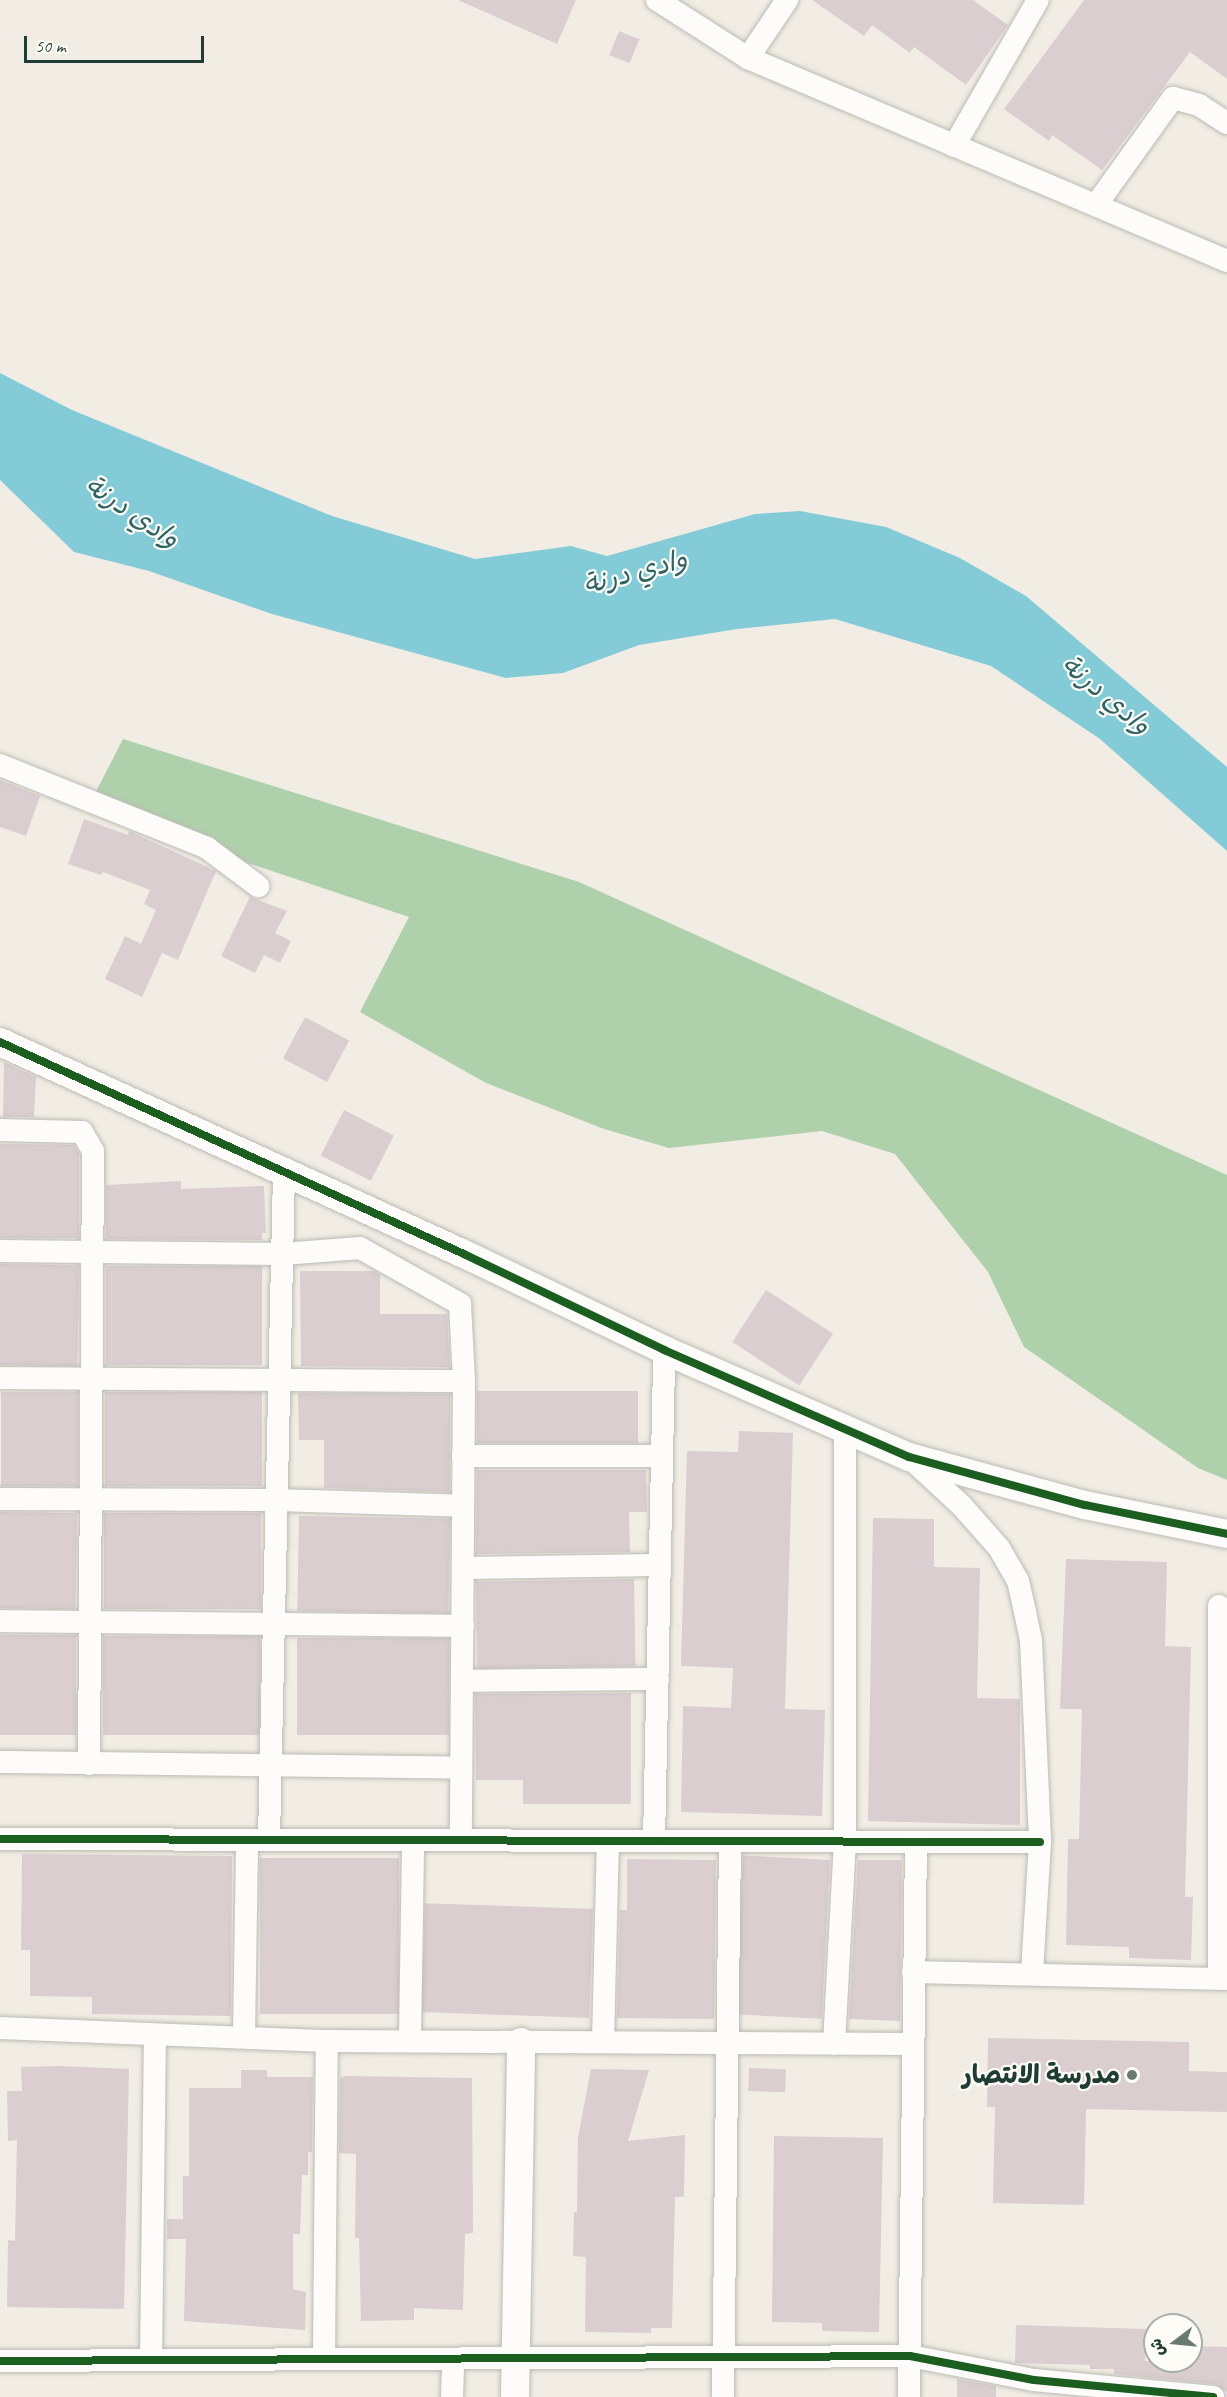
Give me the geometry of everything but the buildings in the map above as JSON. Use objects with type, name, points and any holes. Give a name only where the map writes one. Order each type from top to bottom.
[{"type":"street","points":[[657,0],[748,58],[1096,205],[1224,252]]},
{"type":"street","points":[[748,58],[787,0]]},
{"type":"street","points":[[954,146],[1038,0]]},
{"type":"street","points":[[1096,205],[1173,98],[1199,105],[1227,123]]},
{"type":"street","points":[[0,765],[207,848],[258,886]]},
{"type":"street","points":[[0,1042],[284,1174],[464,1254],[664,1350],[845,1432],[909,1457],[1085,1505],[1227,1534]]},
{"type":"street","points":[[0,1130],[82,1132],[89,1140],[93,1164],[89,1252],[91,1499],[89,1764]]},
{"type":"street","points":[[269,1839],[284,1174]]},
{"type":"street","points":[[0,1251],[283,1254],[360,1248],[460,1304],[464,1381],[461,1840]]},
{"type":"street","points":[[654,1841],[664,1350]]},
{"type":"street","points":[[0,1378],[464,1381]]},
{"type":"street","points":[[834,2044],[845,1841],[845,1432]]},
{"type":"street","points":[[463,1456],[662,1456]]},
{"type":"street","points":[[909,1457],[962,1506],[999,1548],[1018,1581],[1031,1641],[1040,1842],[1032,1974]]},
{"type":"street","points":[[0,1499],[277,1500],[463,1506]]},
{"type":"street","points":[[463,1568],[660,1565]]},
{"type":"street","points":[[913,1972],[1223,1978],[1219,1606]]},
{"type":"street","points":[[0,1621],[274,1622],[463,1626]]},
{"type":"street","points":[[462,1681],[658,1679]]},
{"type":"street","points":[[0,1762],[460,1768]]},
{"type":"street","points":[[0,1839],[1040,1842]]},
{"type":"street","points":[[244,2037],[247,1840]]},
{"type":"street","points":[[410,2039],[413,1840]]},
{"type":"street","points":[[603,2042],[608,1841]]},
{"type":"street","points":[[723,2397],[730,1841]]},
{"type":"street","points":[[909,2397],[916,1842]]},
{"type":"street","points":[[0,2028],[155,2037],[244,2037],[327,2041],[410,2039],[521,2042],[912,2044]]},
{"type":"street","points":[[151,2360],[155,2037]]},
{"type":"street","points":[[324,2359],[327,2041]]},
{"type":"street","points":[[515,2397],[521,2042]]},
{"type":"street","points":[[0,2361],[910,2356],[1034,2380],[1213,2397]]},
{"type":"street","points":[[452,2397],[453,2359]]},
{"type":"green space","points":[[123,739],[579,882],[1227,1175],[1227,1480],[1198,1468],[1024,1347],[988,1272],[895,1154],[822,1131],[669,1148],[604,1129],[486,1083],[360,1012],[409,917],[87,809]]},
{"type":"water","name":"وادي درنة","points":[[0,373],[72,410],[332,516],[475,559],[571,546],[607,556],[755,514],[800,511],[886,527],[960,558],[1026,596],[1227,767],[1227,851],[1100,739],[991,666],[835,619],[737,629],[639,645],[563,673],[506,678],[272,614],[149,571],[74,552],[0,480]]},
{"type":"cycle path","points":[[0,1042],[464,1254],[664,1350],[909,1457],[1085,1505],[1227,1534]]},
{"type":"cycle path","points":[[0,1839],[1040,1842]]},
{"type":"cycle path","points":[[0,2361],[910,2356],[1034,2380],[1213,2397]]},
{"type":"place","name":"مدرسة الانتصار","points":[[1132,2075]]}]
